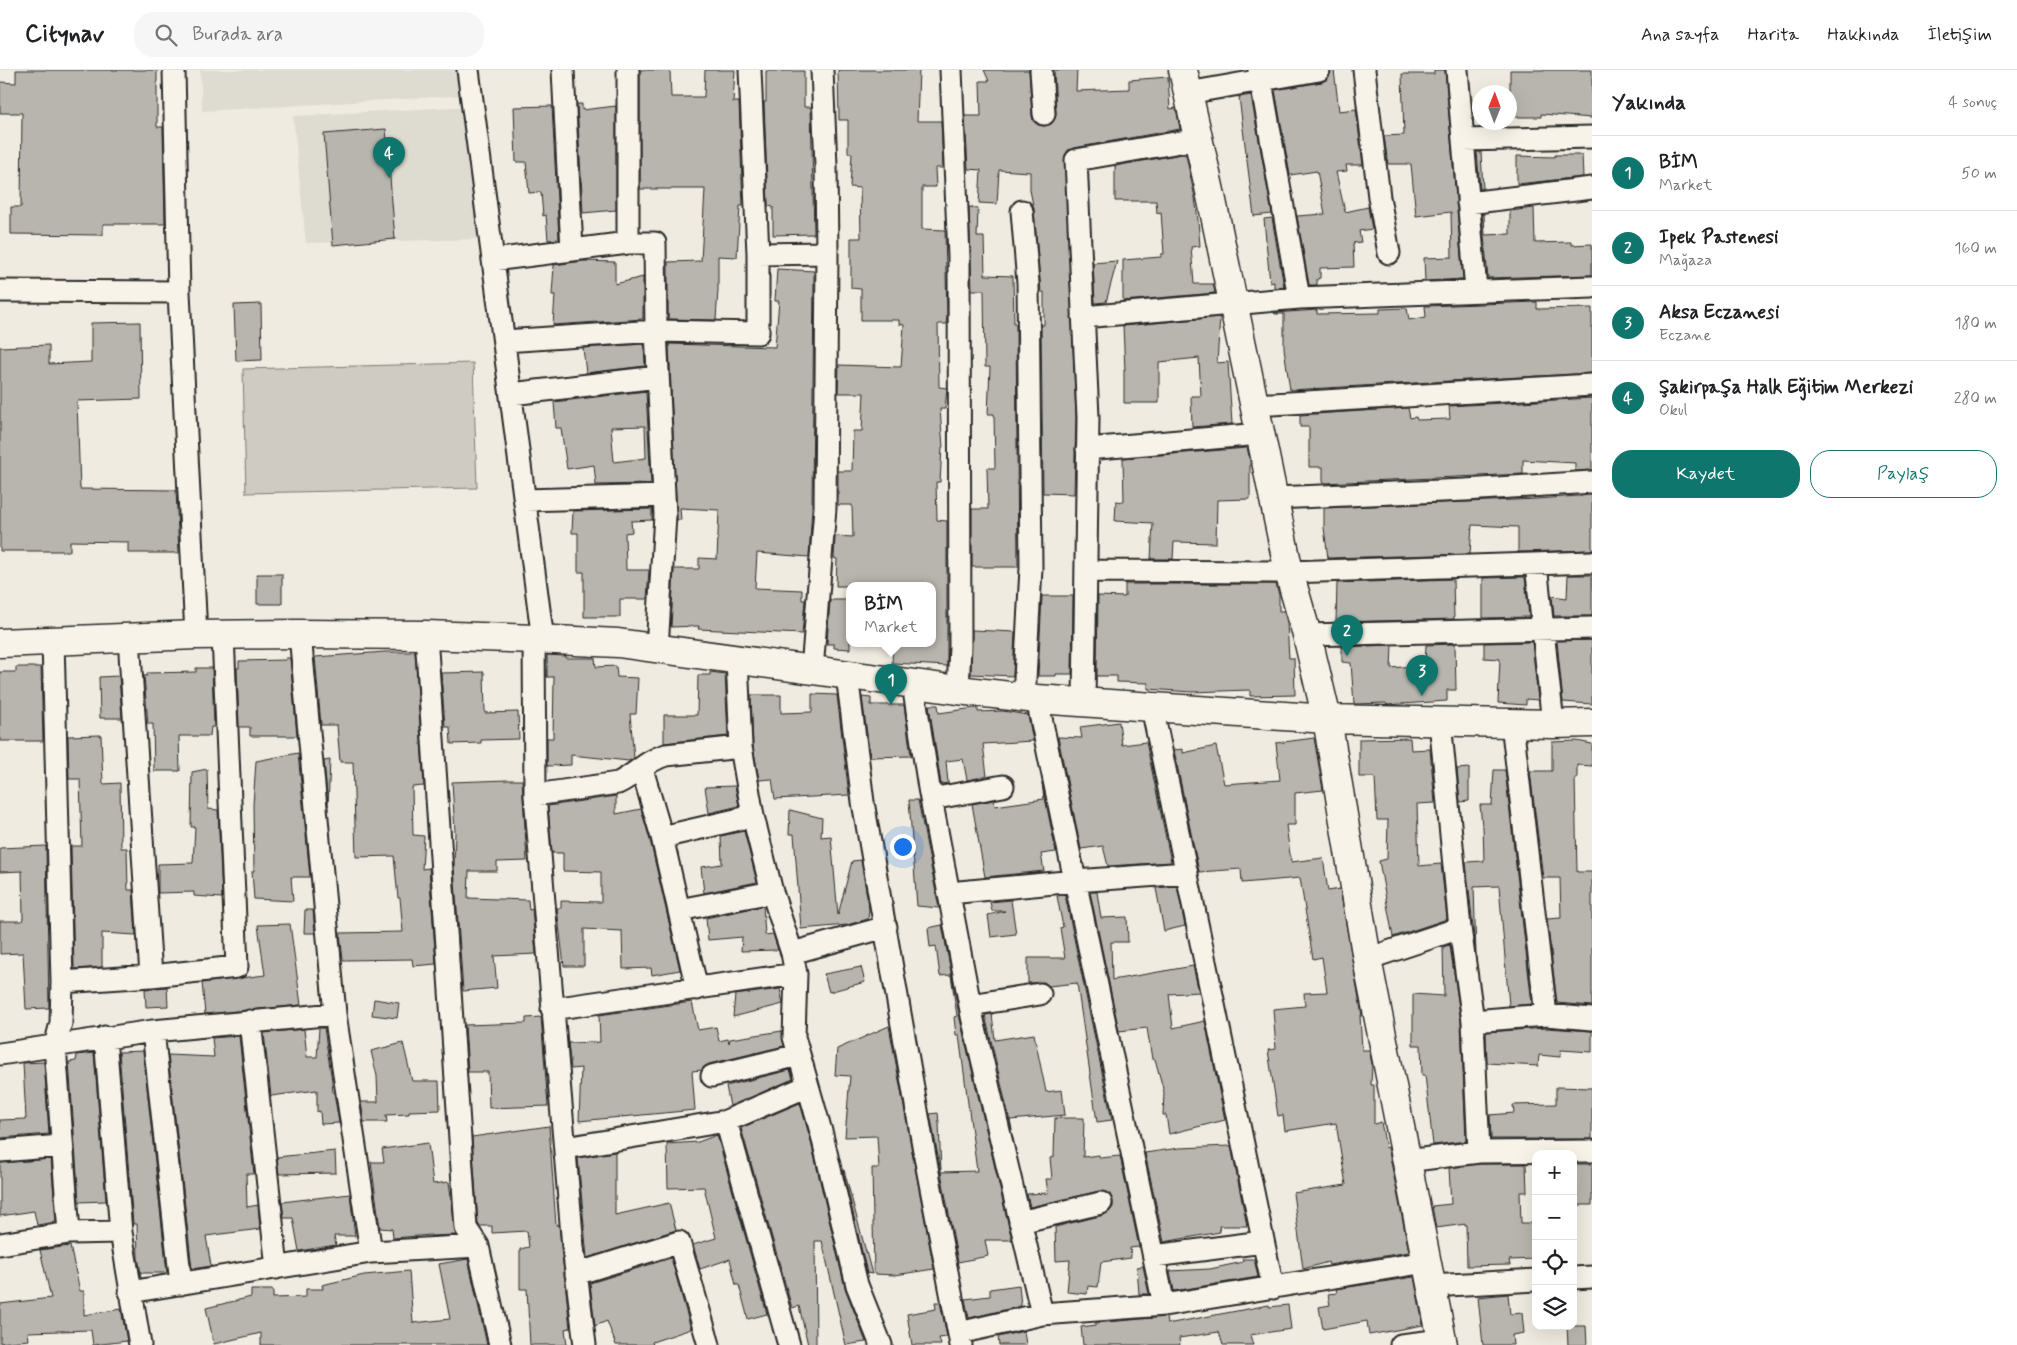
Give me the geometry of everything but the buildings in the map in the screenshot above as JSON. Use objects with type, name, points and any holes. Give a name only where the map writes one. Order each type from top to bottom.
[{"type":"main road","points":[[1185,81],[1289,572],[1308,635],[1327,718],[1367,959],[1442,1342]]},
{"type":"main road","points":[[0,643],[196,635],[300,634],[426,635],[539,639],[618,643],[913,684],[1030,698],[1327,718],[1553,724],[1592,723]]},
{"type":"street","points":[[174,70],[178,292],[196,635]]},
{"type":"street","points":[[468,70],[525,500],[539,639],[536,795],[552,1009],[576,1274],[585,1345]]},
{"type":"street","points":[[563,70],[572,250]]},
{"type":"street","points":[[628,70],[628,243]]},
{"type":"street","points":[[504,341],[656,331],[758,334],[758,254],[750,70]]},
{"type":"street","points":[[812,670],[825,508],[827,253],[822,70]]},
{"type":"street","points":[[951,70],[958,257],[960,646],[958,690]]},
{"type":"street","points":[[1041,70],[1044,114]]},
{"type":"street","points":[[1185,81],[1319,70]]},
{"type":"street","points":[[1364,70],[1379,197],[1389,253]]},
{"type":"street","points":[[1457,70],[1476,290]]},
{"type":"street","points":[[1260,75],[1299,298]]},
{"type":"street","points":[[1463,140],[1592,137]]},
{"type":"street","points":[[1084,702],[1088,417],[1076,160],[1198,139]]},
{"type":"street","points":[[1468,203],[1592,188]]},
{"type":"street","points":[[1022,211],[1028,283],[1031,568],[1030,698],[1075,881],[1164,1305]]},
{"type":"street","points":[[493,260],[628,243],[656,243],[656,331],[665,515],[657,649]]},
{"type":"street","points":[[758,254],[827,253]]},
{"type":"street","points":[[1083,317],[1233,302],[1299,298],[1592,287]]},
{"type":"street","points":[[0,291],[178,292]]},
{"type":"street","points":[[511,394],[658,378]]},
{"type":"street","points":[[1254,404],[1592,385]]},
{"type":"street","points":[[1088,449],[1260,434]]},
{"type":"street","points":[[1274,498],[1465,490],[1592,482]]},
{"type":"street","points":[[525,500],[664,496]]},
{"type":"street","points":[[1086,571],[1289,572],[1592,562]]},
{"type":"street","points":[[1536,564],[1553,724]]},
{"type":"street","points":[[1308,635],[1592,628]]},
{"type":"street","points":[[300,634],[335,1014],[371,1252]]},
{"type":"street","points":[[62,982],[151,976],[237,966],[223,635]]},
{"type":"street","points":[[426,635],[466,1228],[478,1246],[500,1345]]},
{"type":"street","points":[[129,638],[151,976]]},
{"type":"street","points":[[53,641],[62,982],[61,1022],[55,1046],[69,1233]]},
{"type":"street","points":[[737,659],[741,747],[753,816],[772,892],[792,953],[796,974],[794,1037],[822,1135],[857,1285],[881,1345]]},
{"type":"street","points":[[846,675],[863,802],[926,1162],[960,1339],[1042,1314],[1164,1305],[1272,1288],[1428,1274],[1532,1280]]},
{"type":"street","points":[[913,684],[931,799],[970,1005],[1042,1314]]},
{"type":"street","points":[[1152,707],[1272,1288]]},
{"type":"street","points":[[1440,721],[1460,928],[1473,1021],[1479,1152]]},
{"type":"street","points":[[1512,723],[1546,1015]]},
{"type":"street","points":[[536,795],[618,783],[630,778],[657,758],[666,755],[741,747]]},
{"type":"street","points":[[642,769],[662,837],[697,989]]},
{"type":"street","points":[[931,799],[1003,786]]},
{"type":"street","points":[[662,837],[753,816]]},
{"type":"street","points":[[949,893],[1187,873]]},
{"type":"street","points":[[679,910],[772,892]]},
{"type":"street","points":[[792,953],[886,927]]},
{"type":"street","points":[[1367,959],[1460,928]]},
{"type":"street","points":[[552,1009],[796,974]]},
{"type":"street","points":[[970,1005],[1040,994]]},
{"type":"street","points":[[0,1054],[153,1031],[335,1014]]},
{"type":"street","points":[[1473,1021],[1546,1015],[1592,1020]]},
{"type":"street","points":[[250,1022],[277,1268]]},
{"type":"street","points":[[153,1031],[181,1284]]},
{"type":"street","points":[[105,1037],[121,1232],[140,1345]]},
{"type":"street","points":[[712,1076],[799,1055]]},
{"type":"street","points":[[565,1148],[726,1121],[808,1086]]},
{"type":"street","points":[[726,1121],[789,1345]]},
{"type":"street","points":[[0,1151],[61,1146]]},
{"type":"street","points":[[1406,1162],[1479,1152],[1592,1150]]},
{"type":"street","points":[[1020,1222],[1101,1203]]},
{"type":"street","points":[[0,1244],[69,1233],[121,1232]]},
{"type":"street","points":[[576,1274],[679,1242],[709,1345]]},
{"type":"street","points":[[1154,1256],[1263,1242]]},
{"type":"street","points":[[130,1292],[371,1252],[478,1246]]},
{"type":"street","points":[[1577,1278],[1592,1276]]},
{"type":"street","points":[[1401,1345],[1442,1342]]},
{"type":"shaded area","points":[[200,70],[464,70],[468,95],[202,111]]},
{"type":"shaded area","points":[[472,106],[484,239],[306,243],[293,116]]},
{"type":"shaded area","points":[[473,363],[477,488],[246,493],[243,369]]},
{"type":"place","name":"Şakirpaşa Halk Eğitim Merkezi","points":[[389,178]]},
{"type":"place","name":"Ipek Pastenesi","points":[[1347,656]]},
{"type":"place","name":"Aksa Eczanesi","points":[[1422,696]]},
{"type":"place","name":"BİM","points":[[891,705]]}]
